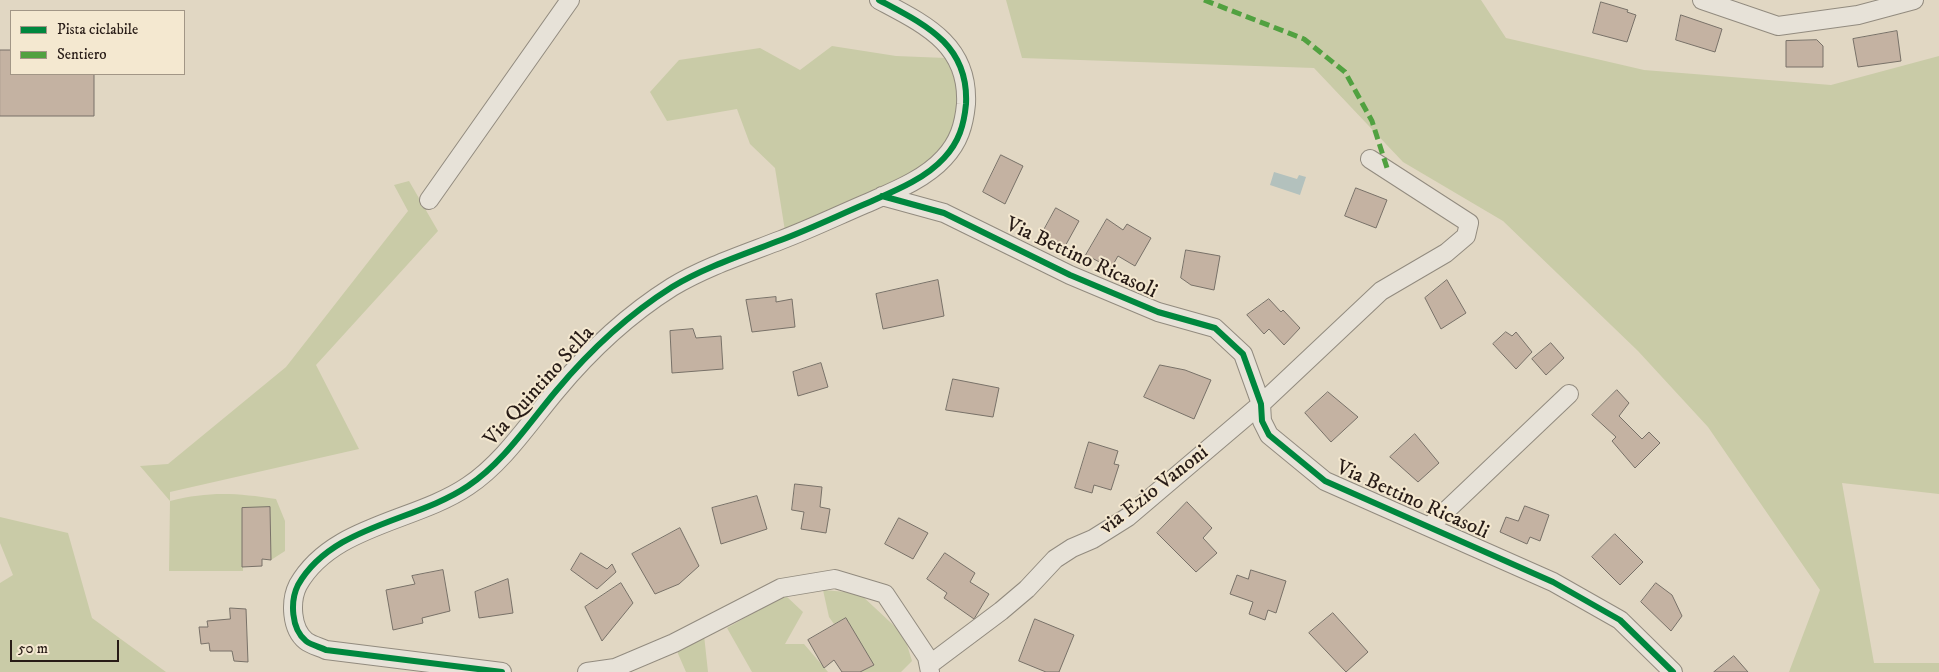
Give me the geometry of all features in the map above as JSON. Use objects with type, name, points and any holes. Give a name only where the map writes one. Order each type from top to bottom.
[{"type":"street","points":[[428,200],[570,0]]},
{"type":"street","name":"Via Quintino Sella","points":[[502,672],[326,650],[305,640],[296,627],[294,599],[297,586],[330,551],[370,529],[426,509],[470,485],[517,438],[586,355],[642,307],[676,285],[882,196],[928,173],[945,157],[962,129],[966,90],[955,57],[930,28],[879,0]]},
{"type":"street","points":[[1702,0],[1778,26],[1858,15],[1914,0]]},
{"type":"street","name":"via Ezio Vanoni","points":[[929,669],[1027,590],[1055,559],[1072,548],[1093,539],[1128,517],[1260,404],[1381,291],[1446,253],[1466,236],[1469,224],[1370,159]]},
{"type":"street","name":"Via Bettino Ricasoli","points":[[882,196],[944,213],[1070,275],[1131,301],[1158,312],[1215,328],[1243,354],[1260,404],[1262,421],[1269,436],[1325,481],[1553,582],[1620,620],[1673,672]]},
{"type":"street","points":[[1429,527],[1568,394]]},
{"type":"street","points":[[587,672],[615,668],[674,643],[781,588],[835,579],[885,594],[927,657],[929,669]]},
{"type":"green space","points":[[1006,0],[1481,0],[1506,38],[1644,70],[1831,85],[1939,56],[1939,494],[1842,483],[1874,663],[1939,663],[1939,672],[1789,672],[1820,590],[1708,427],[1638,351],[1503,221],[1403,162],[1314,68],[1022,58]]},
{"type":"green space","points":[[832,46],[896,56],[946,58],[957,85],[958,108],[949,138],[923,167],[785,231],[775,168],[750,144],[737,109],[667,121],[650,92],[679,60],[760,48],[800,70]]},
{"type":"green space","points":[[409,181],[438,231],[316,365],[359,449],[170,492],[170,501],[140,466],[168,464],[286,367],[408,211],[394,185]]},
{"type":"green space","points":[[210,494],[248,495],[276,499],[285,521],[285,551],[271,560],[270,508],[242,508],[243,571],[169,571],[170,501]]},
{"type":"green space","points":[[0,517],[68,533],[92,618],[166,672],[0,672],[0,583],[13,575],[0,543]]},
{"type":"green space","points":[[823,590],[859,593],[904,635],[912,661],[901,672],[860,672],[873,665],[846,618],[834,624],[829,617]]},
{"type":"green space","points":[[785,595],[803,612],[785,644],[804,644],[828,672],[752,672],[727,628]]},
{"type":"green space","points":[[704,635],[708,672],[686,672],[676,649]]},
{"type":"shaded area","points":[[1274,172],[1297,179],[1299,175],[1306,177],[1300,195],[1270,185]]},
{"type":"building","points":[[1601,2],[1628,10],[1627,12],[1636,15],[1627,42],[1593,33]]},
{"type":"building","points":[[1681,15],[1722,29],[1715,52],[1676,40]]},
{"type":"building","points":[[1897,31],[1901,61],[1858,67],[1853,39]]},
{"type":"building","points":[[1817,40],[1823,46],[1823,67],[1786,67],[1786,41]]},
{"type":"building","points":[[0,50],[10,50],[10,75],[94,75],[94,116],[0,116]]},
{"type":"building","points":[[1001,155],[1023,166],[1005,204],[983,192]]},
{"type":"building","points":[[1356,188],[1387,200],[1376,228],[1345,216]]},
{"type":"building","points":[[1056,208],[1079,221],[1063,250],[1039,239]]},
{"type":"building","points":[[1107,219],[1123,230],[1127,224],[1151,238],[1135,266],[1118,256],[1111,268],[1086,255]]},
{"type":"building","points":[[1186,250],[1220,256],[1214,290],[1191,285],[1181,278]]},
{"type":"building","points":[[938,280],[944,316],[883,329],[876,294]]},
{"type":"building","points":[[1447,280],[1466,313],[1441,329],[1425,298]]},
{"type":"building","points":[[776,297],[776,302],[792,299],[795,327],[752,332],[746,300]]},
{"type":"building","points":[[1269,299],[1281,312],[1283,310],[1300,328],[1284,345],[1269,329],[1264,334],[1247,315]]},
{"type":"building","points":[[693,329],[696,338],[721,336],[723,369],[672,373],[670,331]]},
{"type":"building","points":[[1506,332],[1512,336],[1516,332],[1532,352],[1516,369],[1493,344]]},
{"type":"building","points":[[1551,343],[1564,358],[1546,375],[1532,359]]},
{"type":"building","points":[[821,363],[828,387],[798,396],[793,372]]},
{"type":"building","points":[[1160,365],[1185,370],[1211,380],[1194,419],[1144,397]]},
{"type":"building","points":[[953,379],[999,388],[993,417],[946,410]]},
{"type":"building","points":[[1617,390],[1629,403],[1619,416],[1642,439],[1649,432],[1660,443],[1635,468],[1612,441],[1616,437],[1592,415]]},
{"type":"building","points":[[1328,392],[1358,417],[1331,442],[1305,413]]},
{"type":"building","points":[[1415,434],[1439,463],[1418,482],[1390,457]]},
{"type":"building","points":[[1089,442],[1118,451],[1114,464],[1119,465],[1111,490],[1094,485],[1092,493],[1075,488]]},
{"type":"building","points":[[795,484],[822,487],[820,507],[830,509],[826,533],[801,529],[804,512],[792,510]]},
{"type":"building","points":[[757,496],[767,529],[721,544],[712,508]]},
{"type":"building","points":[[1187,502],[1212,528],[1203,538],[1217,553],[1196,572],[1157,533]]},
{"type":"building","points":[[1525,506],[1549,515],[1540,541],[1530,537],[1527,544],[1500,532],[1506,517],[1518,521]]},
{"type":"building","points":[[270,507],[271,560],[262,559],[262,566],[242,567],[242,508]]},
{"type":"building","points":[[899,518],[928,533],[913,559],[885,544]]},
{"type":"building","points":[[680,528],[699,566],[679,584],[655,594],[632,554]]},
{"type":"building","points":[[1615,534],[1643,562],[1620,585],[1592,557]]},
{"type":"building","points":[[581,553],[607,569],[612,564],[616,572],[597,589],[571,570]]},
{"type":"building","points":[[945,553],[975,573],[970,582],[989,594],[974,619],[944,598],[947,593],[927,579]]},
{"type":"building","points":[[443,570],[450,611],[422,618],[423,623],[393,630],[386,590],[415,584],[412,576]]},
{"type":"building","points":[[1251,570],[1286,581],[1276,613],[1268,610],[1265,620],[1249,614],[1253,602],[1230,594],[1237,575],[1248,579]]},
{"type":"building","points":[[508,579],[513,613],[479,618],[475,592]]},
{"type":"building","points":[[621,583],[633,603],[602,641],[585,607]]},
{"type":"building","points":[[1656,583],[1672,595],[1682,616],[1671,631],[1641,602]]},
{"type":"building","points":[[230,608],[246,609],[248,662],[234,661],[232,651],[210,651],[209,643],[201,644],[199,627],[208,627],[207,621],[230,619]]},
{"type":"building","points":[[1333,613],[1368,652],[1346,672],[1309,633]]},
{"type":"building","points":[[846,618],[874,665],[860,672],[842,672],[834,660],[824,668],[808,640]]},
{"type":"building","points":[[1035,619],[1074,635],[1059,672],[1046,672],[1019,661]]},
{"type":"building","points":[[1734,656],[1748,672],[1714,672]]},
{"type":"marked path","points":[[1204,0],[1304,39],[1345,72],[1372,121],[1388,171]]},
{"type":"cycle path","points":[[502,672],[326,650],[313,645],[306,641],[297,629],[293,614],[295,592],[313,565],[331,549],[376,526],[447,498],[481,477],[515,442],[569,376],[596,348],[624,322],[655,298],[711,267],[802,231],[897,190],[927,173],[944,158],[957,139],[964,119],[966,104],[965,83],[960,66],[952,51],[941,38],[912,18],[879,0]]},
{"type":"cycle path","points":[[882,196],[944,213],[1070,275],[1158,312],[1215,328],[1243,354],[1261,404],[1262,421],[1269,435],[1325,481],[1553,582],[1620,620],[1673,672]]}]
